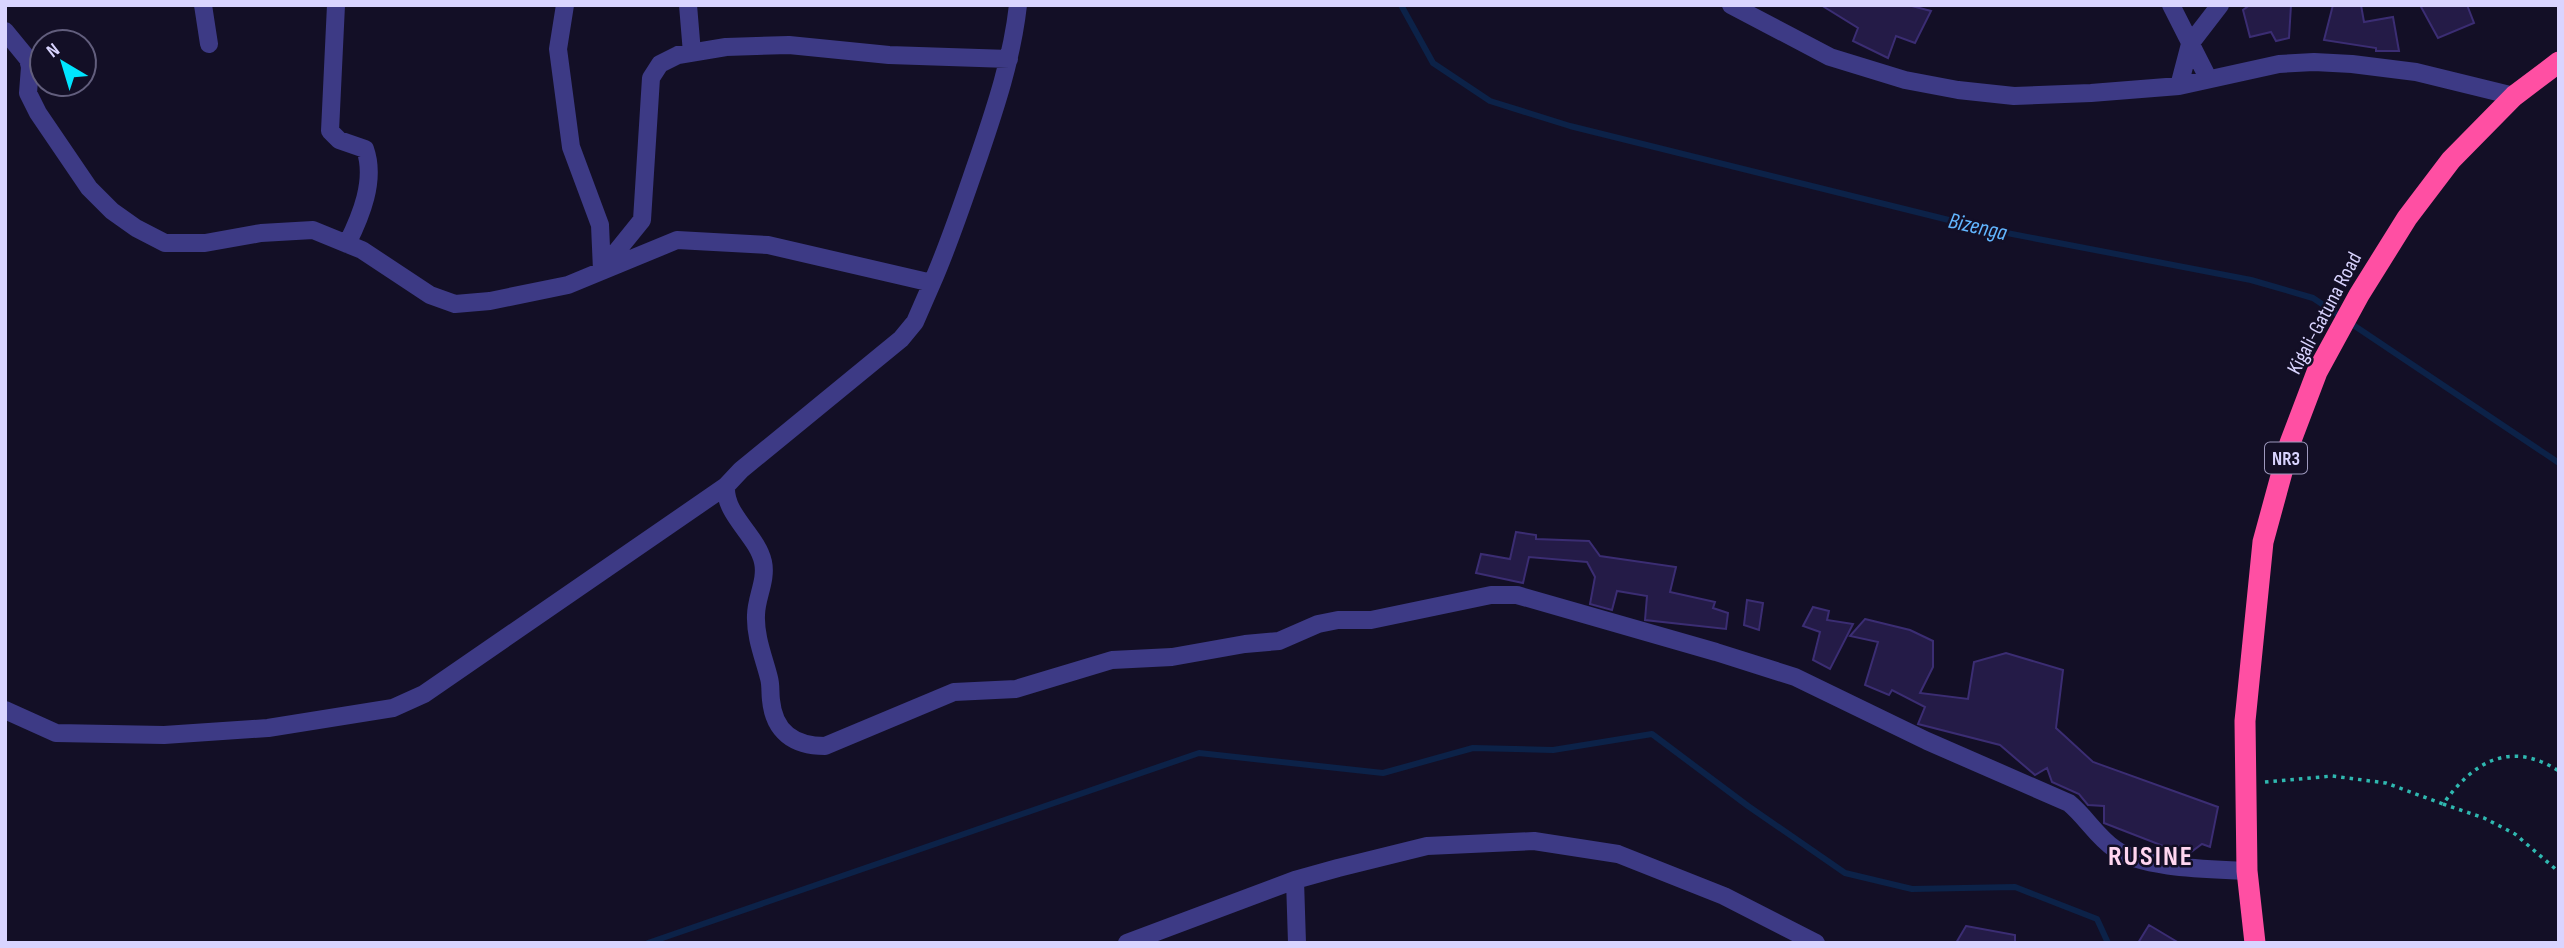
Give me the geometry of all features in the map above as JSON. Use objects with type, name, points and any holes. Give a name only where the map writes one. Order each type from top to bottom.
[{"type":"highway","name":"Kigali-Gatuna Road","points":[[2255,943],[2247,871],[2245,721],[2263,542],[2290,443],[2317,372],[2359,295],[2407,218],[2451,160],[2514,96],[2559,62]]},
{"type":"street","points":[[203,5],[209,44]]},
{"type":"street","points":[[336,5],[330,131],[339,140],[365,149],[370,164],[358,221],[347,244]]},
{"type":"street","points":[[565,5],[558,50],[571,147],[600,225],[601,270]]},
{"type":"street","points":[[688,5],[692,53]]},
{"type":"street","points":[[5,710],[56,733],[164,735],[268,728],[393,708],[424,694],[726,486],[741,470],[901,339],[915,323],[956,222],[1009,59],[1018,5]]},
{"type":"street","points":[[1731,5],[1830,57],[1905,80],[1958,90],[2014,96],[2179,86],[2279,64],[2314,62],[2416,72],[2514,96]]},
{"type":"street","points":[[2171,5],[2208,78]]},
{"type":"street","points":[[2179,86],[2190,44],[2220,5]]},
{"type":"street","points":[[5,31],[28,59],[28,93],[38,113],[89,188],[112,211],[136,228],[165,243],[205,243],[261,233],[313,230],[372,256],[430,295],[455,304],[490,301],[568,285],[677,240],[768,245],[932,283]]},
{"type":"street","points":[[601,270],[642,220],[651,78],[660,64],[678,55],[726,47],[789,45],[889,55],[1009,59]]},
{"type":"street","points":[[726,486],[725,494],[760,553],[764,565],[755,615],[770,682],[774,716],[780,729],[807,746],[825,747],[954,692],[1016,689],[1112,660],[1172,657],[1279,641],[1328,622],[1371,620],[1490,595],[1517,595],[1717,652],[1806,682],[1927,741],[2069,803],[2106,842],[2126,856],[2184,867],[2247,871]]},
{"type":"street","points":[[1127,943],[1296,880],[1427,846],[1534,841],[1618,854],[1724,896],[1816,943]]},
{"type":"street","points":[[1296,880],[1297,943]]},
{"type":"path","points":[[2443,804],[2458,784],[2500,756],[2545,762],[2559,771]]},
{"type":"path","points":[[2245,783],[2332,776],[2386,783],[2484,818],[2515,834],[2559,872]]},
{"type":"building","points":[[1821,5],[1908,5],[1931,11],[1915,43],[1896,36],[1888,58],[1853,41],[1858,28]]},
{"type":"building","points":[[2250,5],[2291,5],[2289,38],[2276,41],[2271,32],[2250,37],[2243,10]]},
{"type":"building","points":[[2333,5],[2361,5],[2364,22],[2393,17],[2399,51],[2376,51],[2376,48],[2324,40]]},
{"type":"building","points":[[2420,5],[2467,5],[2474,23],[2438,38]]},
{"type":"building","points":[[1516,532],[1536,535],[1536,539],[1589,541],[1600,556],[1676,567],[1670,592],[1715,602],[1713,608],[1728,613],[1726,629],[1645,620],[1647,596],[1617,591],[1612,610],[1590,604],[1595,577],[1587,562],[1529,557],[1523,583],[1476,573],[1481,554],[1510,559]]},
{"type":"building","points":[[1747,600],[1763,603],[1759,630],[1744,625]]},
{"type":"building","points":[[1813,607],[1829,611],[1827,620],[1853,624],[1830,669],[1813,660],[1820,632],[1803,626]]},
{"type":"building","points":[[1865,619],[1910,630],[1933,641],[1933,667],[1920,693],[1968,699],[1974,662],[2006,653],[2063,670],[2056,728],[2093,762],[2218,807],[2210,847],[2202,844],[2191,852],[2178,846],[2176,851],[2104,823],[2104,806],[2088,805],[2079,794],[2052,782],[2047,768],[2035,775],[2000,745],[1918,724],[1925,707],[1892,690],[1889,695],[1865,685],[1878,642],[1850,636]]},
{"type":"building","points":[[2149,925],[2179,943],[2138,943]]},
{"type":"building","points":[[1966,926],[2015,935],[2015,943],[1956,943]]},
{"type":"waterway","name":"Bizenga","points":[[1401,5],[1433,63],[1490,101],[1570,126],[1981,228],[2251,280],[2313,298],[2559,463]]},
{"type":"waterway","points":[[648,943],[1199,753],[1383,773],[1473,748],[1553,750],[1652,734],[1748,806],[1845,873],[1912,889],[2015,887],[2097,919],[2108,943]]},
{"type":"district","name":"RUSINE","points":[[2151,855]]}]
